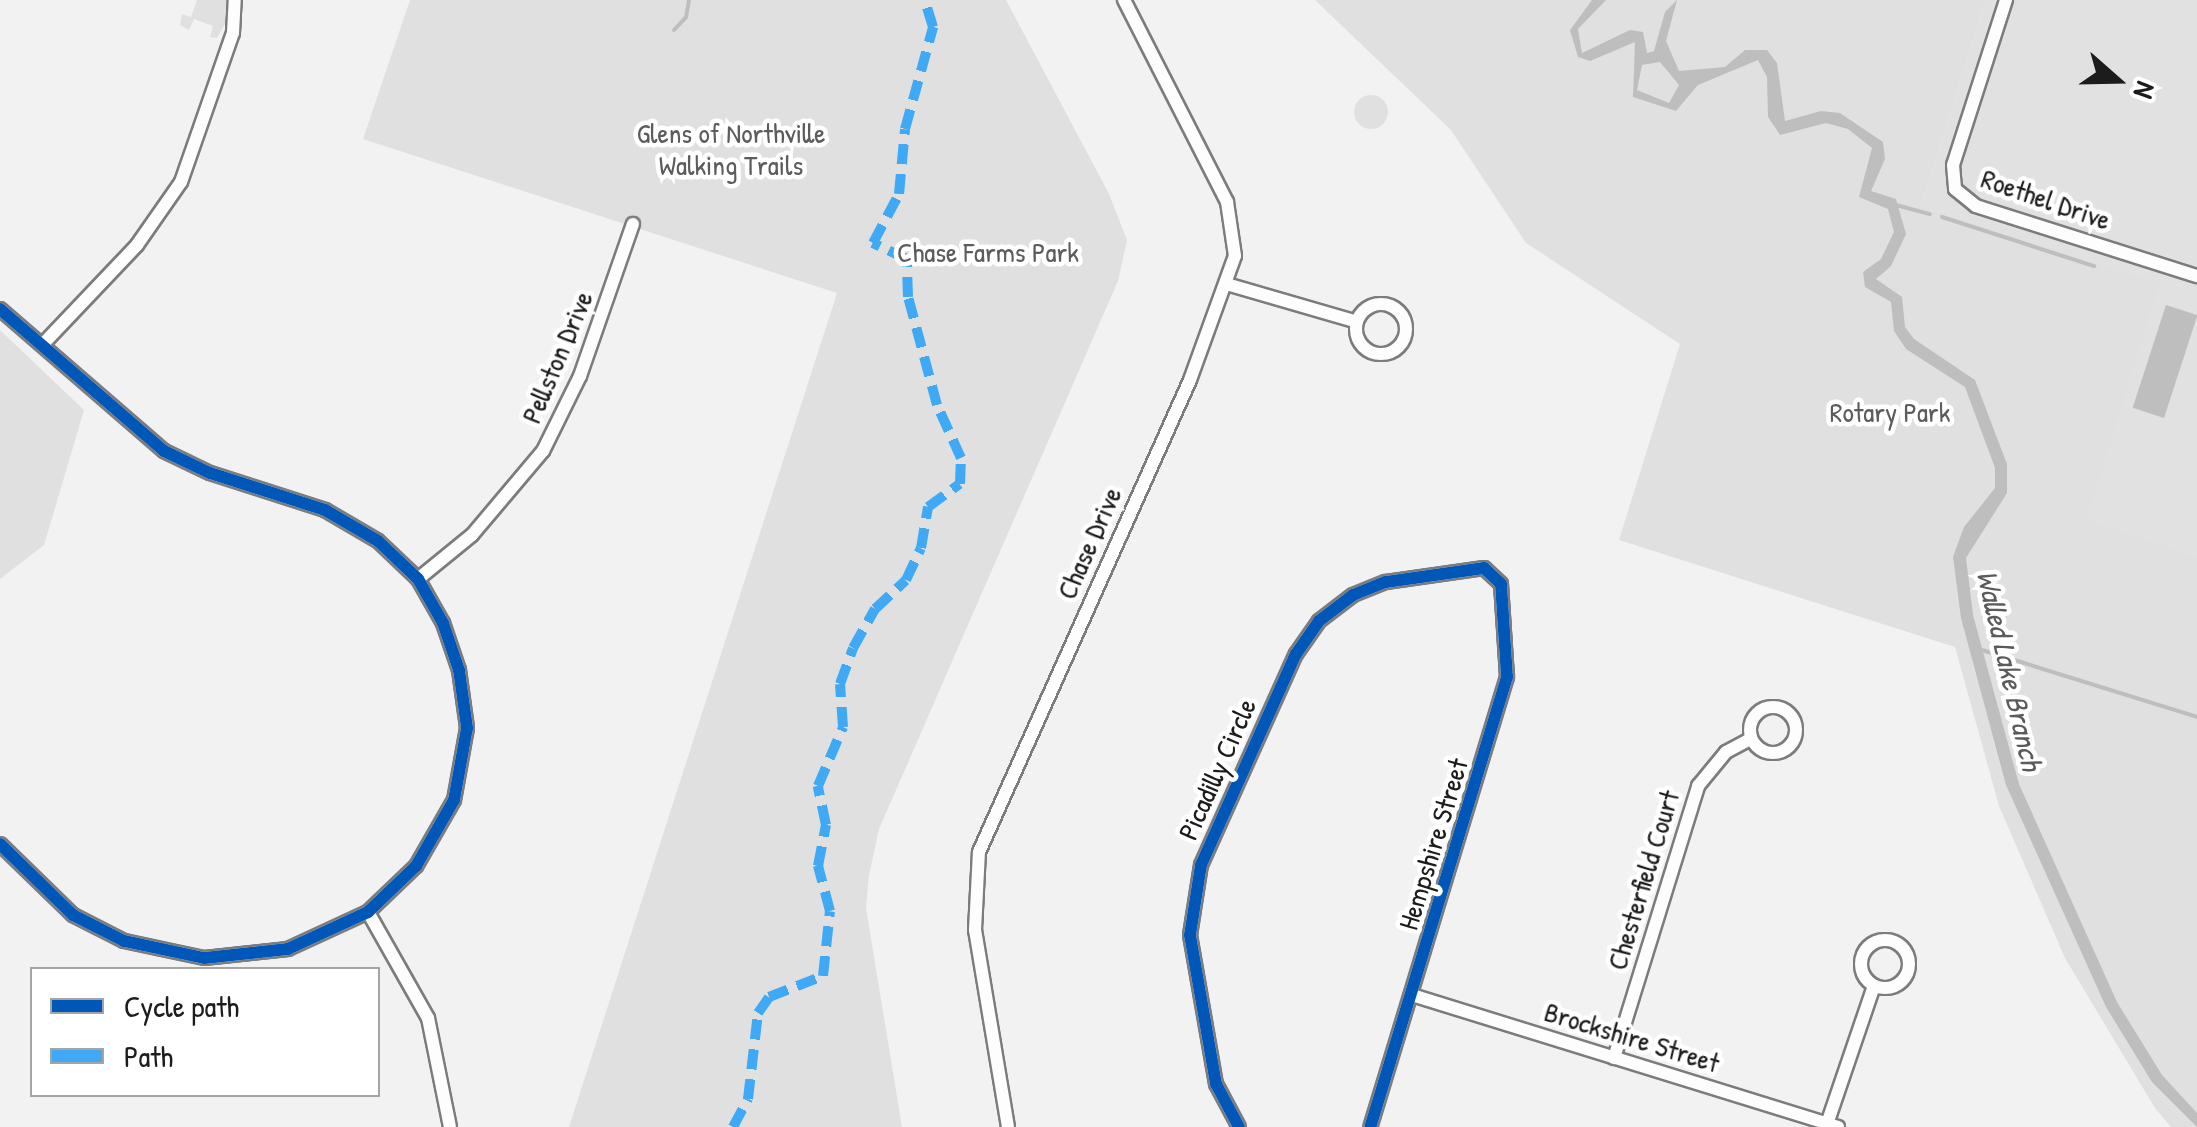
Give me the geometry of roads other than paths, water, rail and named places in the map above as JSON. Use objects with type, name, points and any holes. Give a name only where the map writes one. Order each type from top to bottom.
[{"type":"street","points":[[46,342],[158,218],[192,159],[235,23],[235,0]]},
{"type":"street","name":"Chase Drive","points":[[1008,1127],[975,930],[980,852],[1230,285],[1235,240],[1227,202],[1124,0]]},
{"type":"street","name":"Roethel Drive","points":[[2006,0],[1953,166],[1955,189],[1976,206],[2197,276]]},
{"type":"street","name":"Pellston Drive","points":[[418,579],[472,535],[543,452],[580,376],[633,224]]},
{"type":"street","points":[[1230,285],[1357,322]]},
{"type":"street","points":[[0,310],[46,342],[119,418],[164,451],[352,523],[418,579],[460,670],[466,753],[454,800],[430,847],[368,912],[288,949],[226,958],[184,956],[90,926],[36,884],[0,844]]},
{"type":"street","name":"Picadilly Circle","points":[[1239,1127],[1212,1069],[1190,935],[1191,899],[1291,665],[1312,628],[1353,595],[1469,568],[1494,573]]},
{"type":"street","name":"Hempshire Street","points":[[1370,1127],[1507,677],[1502,590],[1494,573]]},
{"type":"street","name":"Chesterfield Court","points":[[1614,1058],[1698,786],[1726,752],[1750,738]]},
{"type":"street","points":[[368,912],[428,1018],[450,1127]]},
{"type":"street","points":[[1833,1125],[1874,986]]},
{"type":"street","name":"Brockshire Street","points":[[1412,995],[1833,1125]]},
{"type":"waterway","points":[[674,30],[686,17],[689,0]]},
{"type":"waterway","points":[[1896,205],[1930,214]]},
{"type":"waterway","points":[[1942,217],[2094,266]]},
{"type":"waterway","name":"Walled Lake Branch","points":[[1982,650],[2197,717]]},
{"type":"park label","name":"Glens of Northville Walking Trails","points":[[731,149]]},
{"type":"park label","name":"Chase Farms Park","points":[[988,252]]},
{"type":"park label","name":"Rotary Park","points":[[1890,412]]}]
